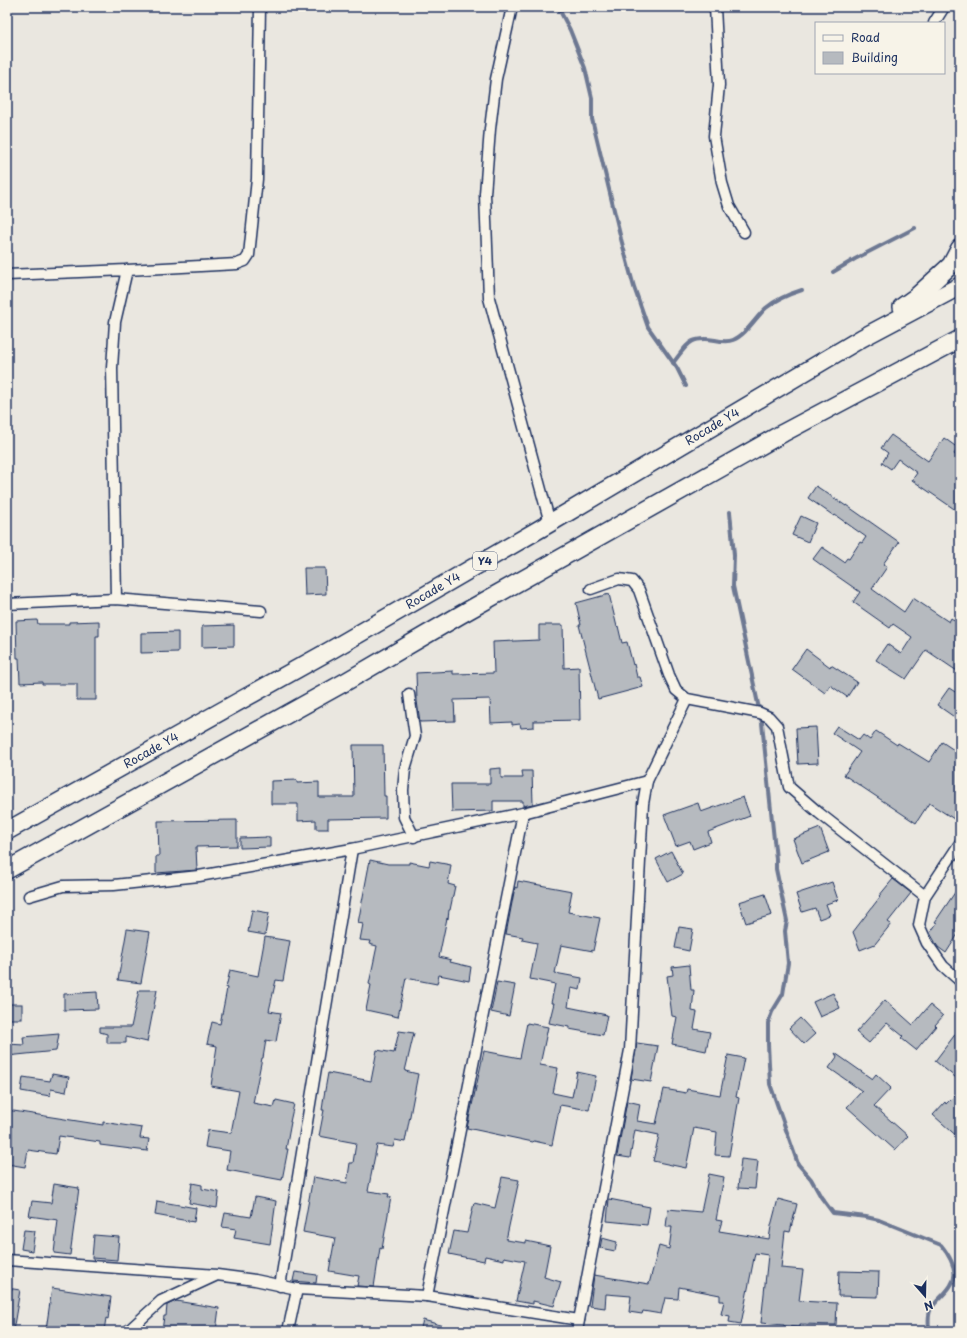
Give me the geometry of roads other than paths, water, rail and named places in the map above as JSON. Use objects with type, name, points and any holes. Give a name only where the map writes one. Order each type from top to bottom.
[{"type":"highway","points":[[862,338],[916,297],[951,264],[960,248]]},
{"type":"highway","name":"Rocade Y4","points":[[7,831],[338,646],[550,523],[862,338],[960,286]]},
{"type":"highway","points":[[7,870],[347,681],[467,611],[782,433],[960,338]]},
{"type":"highway","points":[[903,369],[960,344]]},
{"type":"street","points":[[7,275],[237,264],[245,260],[249,255],[257,179],[260,7]]},
{"type":"street","points":[[512,7],[496,79],[490,129],[486,194],[489,298],[550,523]]},
{"type":"street","points":[[715,7],[720,84],[714,136],[722,183],[729,206],[744,232]]},
{"type":"street","points":[[935,22],[944,7]]},
{"type":"street","points":[[116,599],[112,368],[115,322],[127,270]]},
{"type":"street","points":[[591,589],[619,579],[632,581],[639,590],[666,668],[676,690],[687,699],[760,713],[769,717],[777,726],[789,787],[819,813],[925,896]]},
{"type":"street","points":[[7,604],[116,599],[262,611]]},
{"type":"street","points":[[409,694],[415,736],[404,769],[403,790],[404,817],[414,837]]},
{"type":"street","points":[[577,1331],[630,1050],[643,804],[647,781],[687,699]]},
{"type":"street","points":[[29,896],[63,886],[114,886],[199,876],[352,849],[522,813],[647,781]]},
{"type":"street","points":[[427,1296],[522,813]]},
{"type":"street","points":[[960,843],[925,896],[919,925],[927,943],[943,966],[960,981]]},
{"type":"street","points":[[280,1286],[352,849]]},
{"type":"street","points":[[7,1260],[217,1275],[297,1289],[427,1296],[579,1320]]},
{"type":"street","points":[[128,1331],[161,1302],[217,1275]]},
{"type":"street","points":[[288,1331],[297,1289]]},
{"type":"waterway","points":[[558,7],[570,30],[585,68],[592,98],[592,119],[634,287],[648,327],[677,368],[686,386]]},
{"type":"waterway","points":[[833,272],[915,228]]},
{"type":"waterway","points":[[673,363],[686,346],[694,341],[700,339],[729,341],[738,338],[766,308],[783,297],[802,290]]},
{"type":"waterway","points":[[730,512],[734,555],[733,586],[762,723],[776,869],[787,921],[785,931],[788,963],[783,994],[772,1012],[768,1023],[770,1084],[798,1164],[811,1179],[821,1197],[833,1213],[879,1220],[941,1245],[947,1254],[954,1269],[953,1280],[949,1288],[930,1311],[929,1331]]}]
